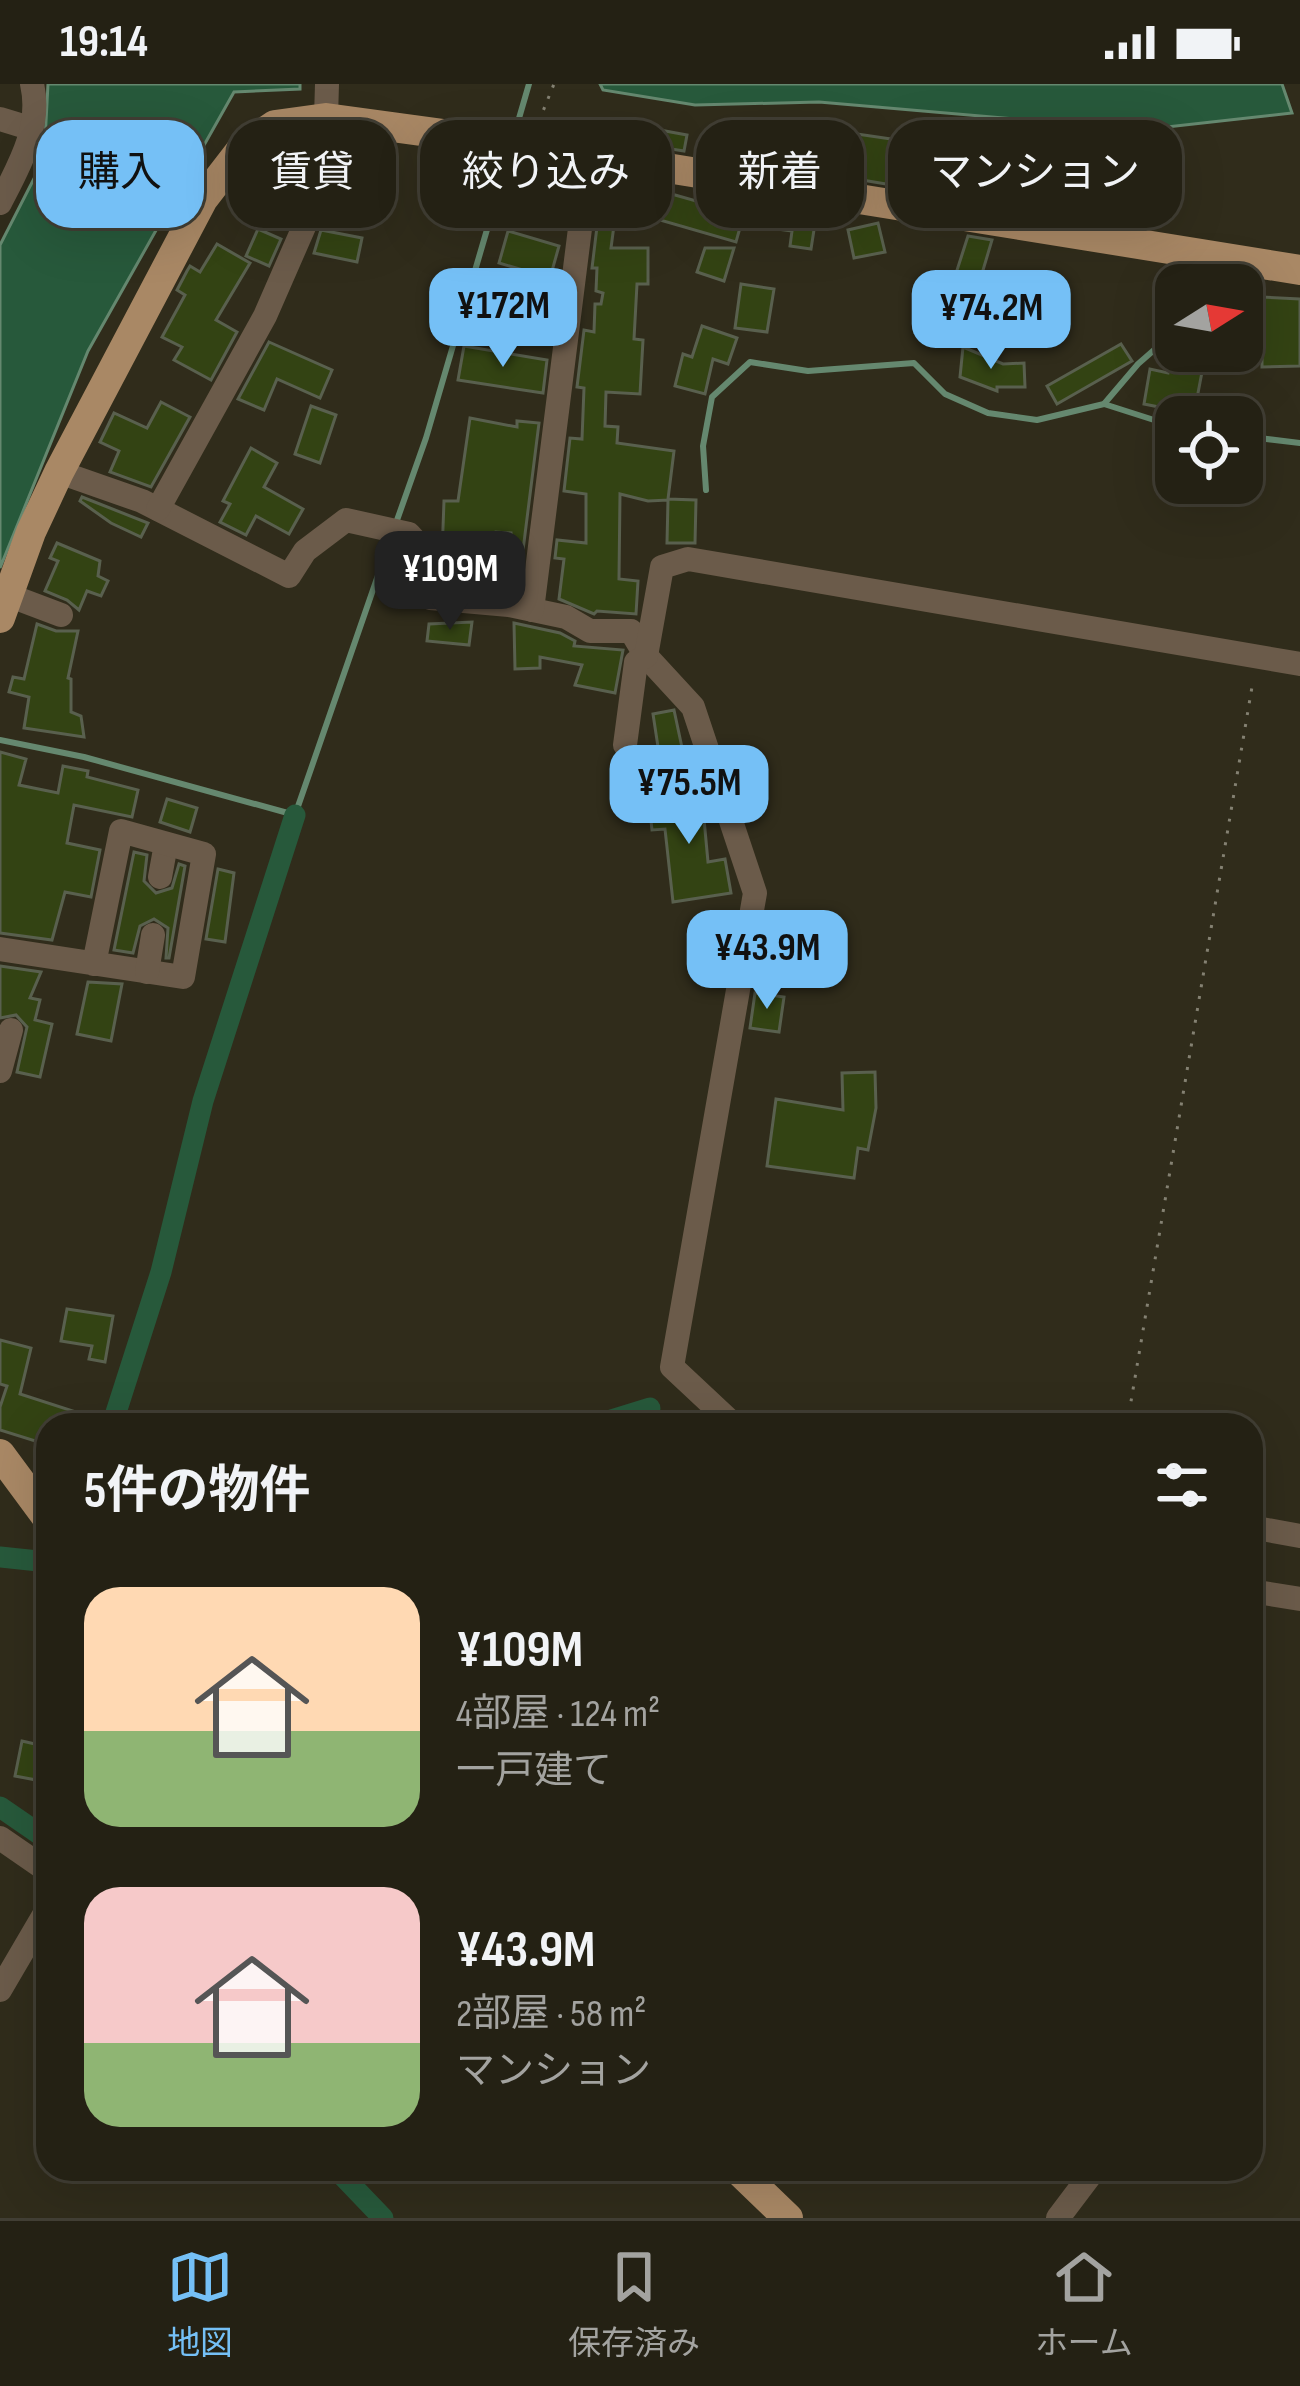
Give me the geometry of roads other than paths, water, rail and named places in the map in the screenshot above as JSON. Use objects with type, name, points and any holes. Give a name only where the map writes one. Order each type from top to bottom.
[{"type":"main road","points":[[4,606],[59,472],[202,199],[223,169],[244,146],[275,125],[326,118],[420,131]]},
{"type":"main road","points":[[672,170],[1297,267]]},
{"type":"main road","points":[[0,1454],[36,1503]]},
{"type":"main road","points":[[749,2181],[788,2218]]},
{"type":"street","points":[[0,203],[26,152],[36,100],[32,84]]},
{"type":"street","points":[[158,509],[265,316],[303,230],[318,184],[316,133],[326,118],[327,84]]},
{"type":"street","points":[[532,610],[580,228]]},
{"type":"street","points":[[59,472],[158,509],[289,576],[305,551],[346,520],[410,534],[420,546],[420,590],[430,598],[566,617],[590,631],[631,631],[646,656],[693,707],[755,893],[672,1366],[721,1413]]},
{"type":"street","points":[[625,745],[636,662],[646,656],[662,567],[688,560],[1300,664]]},
{"type":"street","points":[[4,606],[62,615]]},
{"type":"street","points":[[0,949],[94,964],[183,977],[204,854],[121,831],[94,964]]},
{"type":"street","points":[[160,877],[166,844]]},
{"type":"street","points":[[147,972],[153,934]]},
{"type":"street","points":[[0,1071],[11,1030]]},
{"type":"street","points":[[1263,1529],[1300,1536]]},
{"type":"street","points":[[1263,1593],[1300,1599]]},
{"type":"street","points":[[0,1838],[36,1863]]},
{"type":"street","points":[[0,1990],[36,1928]]},
{"type":"street","points":[[1058,2218],[1086,2181]]},
{"type":"waterway","points":[[518,120],[529,84]]},
{"type":"waterway","points":[[396,523],[487,228]]},
{"type":"waterway","points":[[706,490],[703,446],[712,397],[750,362],[808,371],[914,363],[945,394],[988,413],[1037,420],[1104,404],[1155,349]]},
{"type":"waterway","points":[[1104,404],[1155,420]]},
{"type":"waterway","points":[[1263,439],[1300,443]]},
{"type":"waterway","points":[[0,740],[84,757],[295,815],[392,535]]},
{"type":"waterway","points":[[116,1413],[161,1272],[203,1101],[295,815]]},
{"type":"waterway","points":[[634,1413],[650,1408]]},
{"type":"waterway","points":[[0,1557],[36,1561]]},
{"type":"waterway","points":[[0,1807],[36,1832]]},
{"type":"waterway","points":[[348,2181],[383,2218]]}]
